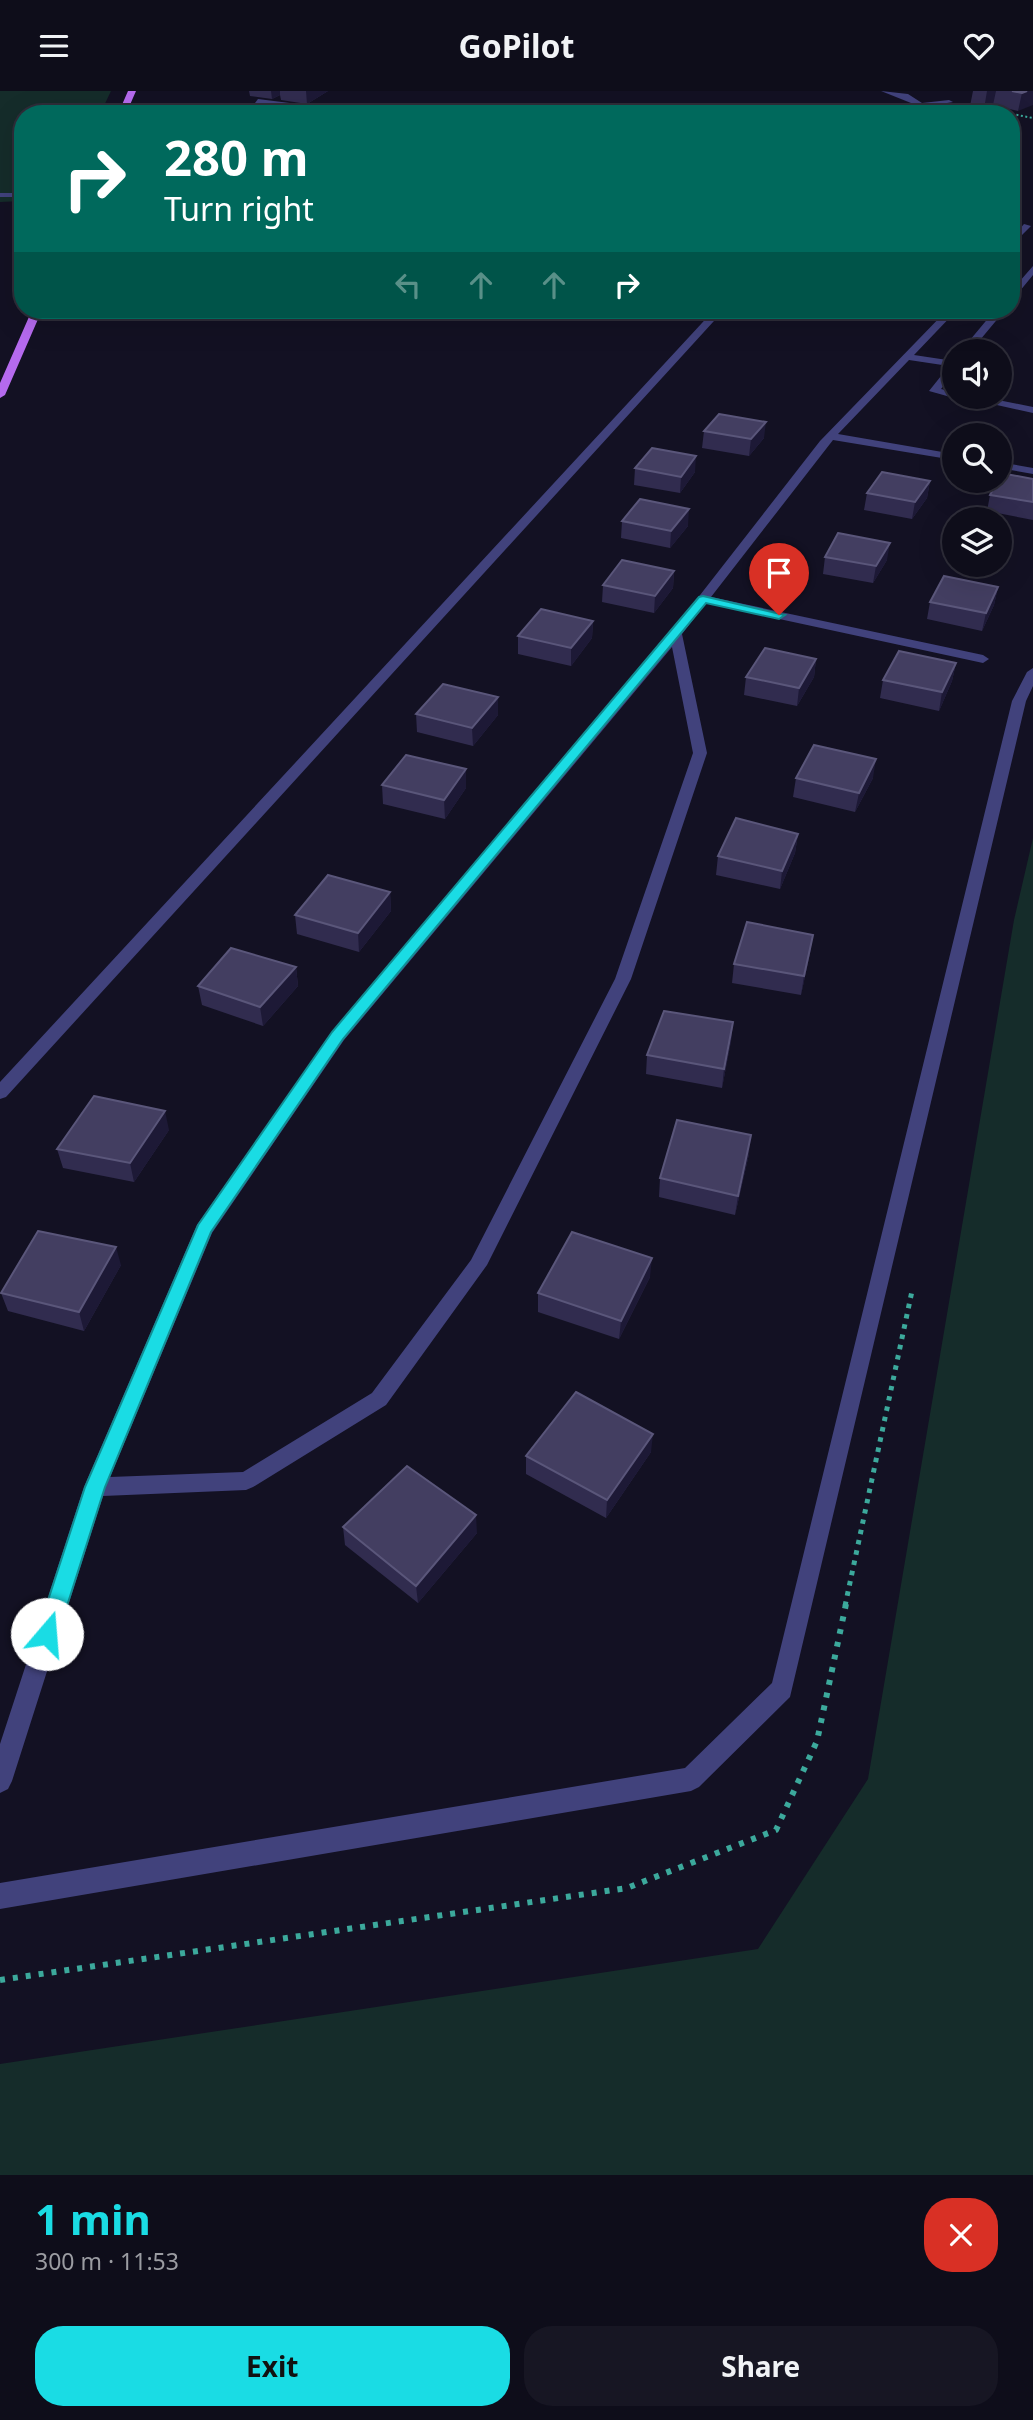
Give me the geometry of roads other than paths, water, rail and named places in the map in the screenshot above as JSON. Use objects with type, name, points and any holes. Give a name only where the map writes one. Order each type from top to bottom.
[{"type":"main road","points":[[0,395],[33,319]]},
{"type":"lane","points":[[885,91],[905,96],[921,105],[949,101]]},
{"type":"lane","points":[[258,101],[290,105]]},
{"type":"lane","points":[[1022,268],[1033,269]]},
{"type":"lane","points":[[1020,285],[1033,269]]},
{"type":"lane","points":[[0,1093],[711,319]]},
{"type":"lane","points":[[0,1781],[95,1487],[204,1230],[338,1035],[676,634],[831,436],[943,319]]},
{"type":"lane","points":[[976,339],[992,319]]},
{"type":"lane","points":[[908,357],[942,363]]},
{"type":"lane","points":[[942,381],[934,391],[942,393]]},
{"type":"lane","points":[[1012,406],[1033,410]]},
{"type":"lane","points":[[831,436],[942,455]]},
{"type":"lane","points":[[1012,467],[1033,471]]},
{"type":"lane","points":[[703,599],[983,659]]},
{"type":"lane","points":[[95,1487],[246,1481],[379,1399],[478,1265],[623,979],[700,753],[676,634]]},
{"type":"lane","points":[[0,1896],[691,1779],[782,1689],[1019,701],[1033,672]]}]
